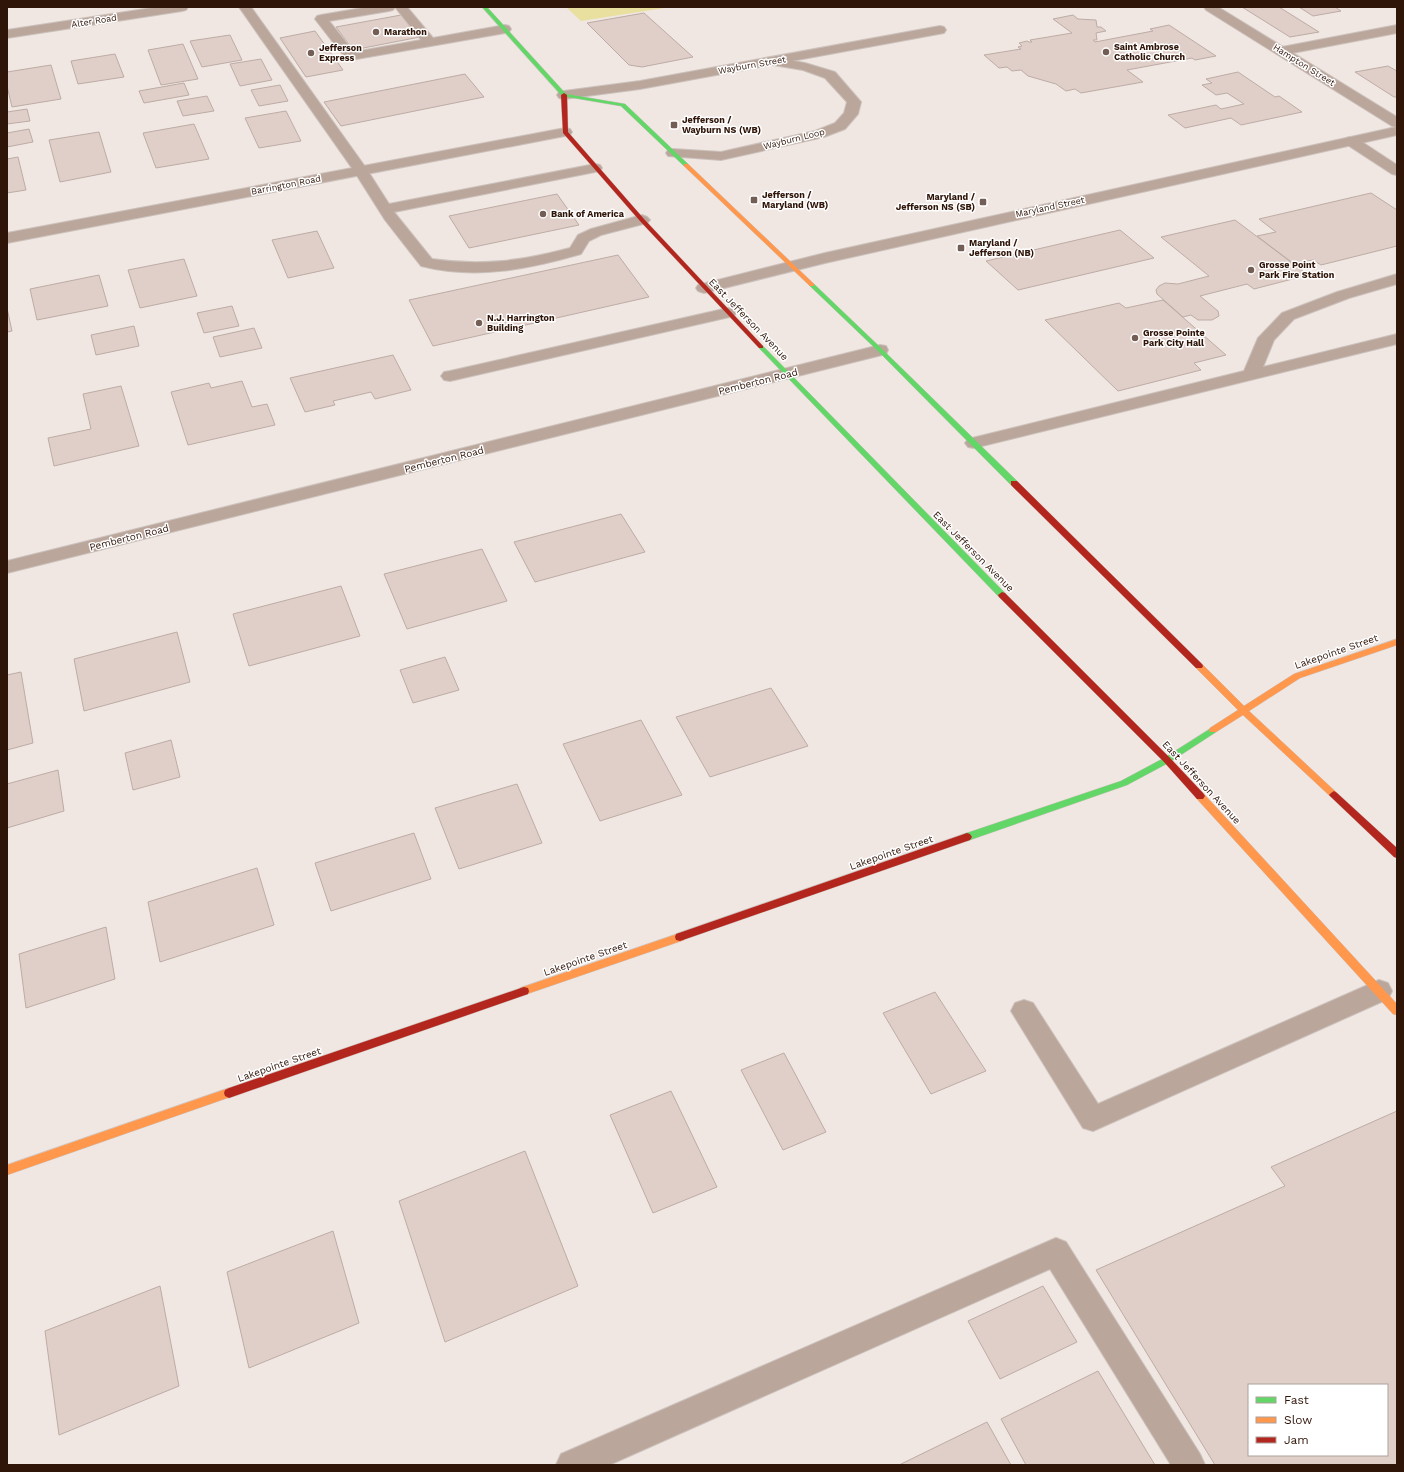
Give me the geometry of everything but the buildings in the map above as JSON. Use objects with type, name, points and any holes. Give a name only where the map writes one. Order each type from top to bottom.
[{"type":"main road","points":[[484,7],[564,95],[623,105],[880,350],[1244,711],[1397,854]]},
{"type":"main road","points":[[564,95],[564,132]]},
{"type":"main road","name":"East Jefferson Avenue","points":[[564,132],[704,288],[786,374],[942,535],[1167,760],[1397,1011]]},
{"type":"main road","name":"Lakepointe Street","points":[[7,1170],[1124,783],[1167,760],[1297,676],[1397,642]]},
{"type":"street","name":"Alter Road","points":[[7,34],[182,7]]},
{"type":"street","points":[[245,7],[361,171],[390,217],[427,263],[479,268],[520,265],[576,252],[582,238],[596,232],[642,220]]},
{"type":"street","points":[[389,7],[365,13],[321,19],[351,56],[392,46],[430,43],[504,29]]},
{"type":"street","points":[[401,7],[430,43]]},
{"type":"street","name":"Hampton Street","points":[[1210,7],[1397,123]]},
{"type":"street","points":[[1282,52],[1397,29]]},
{"type":"street","name":"Wayburn Street","points":[[564,95],[640,85],[940,30]]},
{"type":"street","name":"Wayburn Loop","points":[[673,153],[721,156],[735,153],[819,134],[840,126],[851,114],[854,102],[830,75],[805,66],[772,61]]},
{"type":"street","name":"Maryland Street","points":[[704,288],[791,266],[1397,130]]},
{"type":"street","name":"Barrington Road","points":[[7,238],[564,132]]},
{"type":"street","points":[[1351,141],[1397,171]]},
{"type":"street","points":[[385,209],[595,168]]},
{"type":"street","points":[[1252,374],[1266,338],[1288,316],[1343,295],[1397,279]]},
{"type":"street","points":[[450,376],[728,313]]},
{"type":"street","points":[[974,443],[1397,339]]},
{"type":"street","name":"Pemberton Road","points":[[7,567],[880,350]]},
{"type":"street","points":[[1024,1011],[1093,1119],[1379,991]]},
{"type":"street","points":[[572,1465],[1056,1252],[1189,1465]]},
{"type":"shaded area","points":[[566,7],[671,7],[581,21]]},
{"type":"traffic: fast","points":[[484,7],[564,95],[623,105],[686,165]]},
{"type":"traffic: fast","points":[[812,285],[1014,483]]},
{"type":"traffic: fast","points":[[761,347],[1002,595]]},
{"type":"traffic: fast","points":[[967,837],[1124,783],[1167,760],[1213,730]]},
{"type":"traffic: slow","points":[[686,165],[812,285]]},
{"type":"traffic: slow","points":[[1213,730],[1297,676],[1397,642]]},
{"type":"traffic: slow","points":[[1199,666],[1244,711],[1334,795]]},
{"type":"traffic: slow","points":[[1200,796],[1397,1011]]},
{"type":"traffic: slow","points":[[524,991],[680,937]]},
{"type":"traffic: slow","points":[[7,1170],[229,1093]]},
{"type":"traffic: jam","points":[[564,95],[565,132],[642,220],[761,347]]},
{"type":"traffic: jam","points":[[1014,483],[1199,666]]},
{"type":"traffic: jam","points":[[1002,595],[1167,760],[1200,796]]},
{"type":"traffic: jam","points":[[1334,795],[1397,854]]},
{"type":"traffic: jam","points":[[680,937],[967,837]]},
{"type":"traffic: jam","points":[[229,1093],[524,991]]},
{"type":"place","name":"Marathon","points":[[376,32]]},
{"type":"place","name":"Saint Ambrose Catholic Church","points":[[1106,52]]},
{"type":"place","name":"Jefferson Express","points":[[311,53]]},
{"type":"place","name":"Jefferson / Wayburn NS (WB)","points":[[674,125]]},
{"type":"place","name":"Jefferson / Maryland (WB)","points":[[754,200]]},
{"type":"place","name":"Maryland / Jefferson NS (SB)","points":[[983,202]]},
{"type":"place","name":"Bank of America","points":[[543,214]]},
{"type":"place","name":"Maryland / Jefferson (NB)","points":[[961,248]]},
{"type":"place","name":"Grosse Point Park Fire Station","points":[[1251,270]]},
{"type":"place","name":"N.J. Harrington Building","points":[[479,323]]},
{"type":"place","name":"Grosse Pointe Park City Hall","points":[[1135,338]]}]
